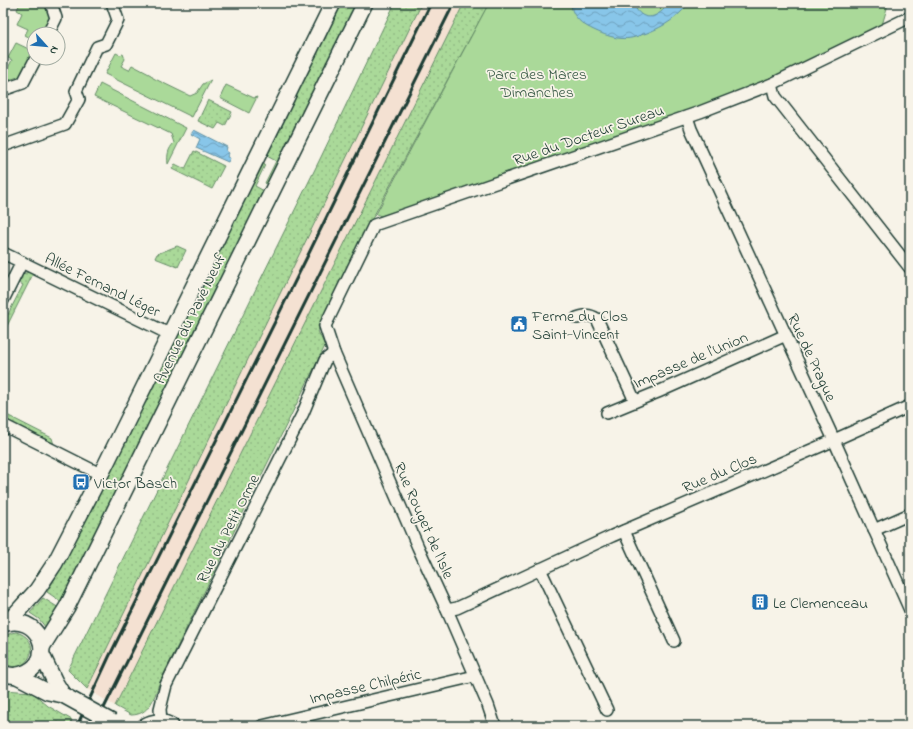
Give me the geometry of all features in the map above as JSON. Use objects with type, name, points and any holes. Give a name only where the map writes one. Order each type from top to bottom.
[{"type":"main road","name":"Avenue du Pavé Neuf","points":[[6,622],[37,590],[55,563],[333,3]]},
{"type":"main road","name":"Avenue du Pavé Neuf","points":[[10,674],[30,671],[36,666],[42,650],[67,607],[365,3]]},
{"type":"main road","points":[[6,622],[17,621],[24,623],[37,632],[42,650],[55,682],[63,695]]},
{"type":"main road","points":[[10,674],[48,692],[63,695],[115,724]]},
{"type":"main road","points":[[145,726],[154,722],[166,724]]},
{"type":"street","points":[[51,3],[56,18],[52,26]]},
{"type":"street","points":[[3,146],[65,124],[79,99],[76,91],[97,47],[106,44],[118,20],[112,3]]},
{"type":"street","name":"Rue du Docteur Sureau","points":[[325,326],[374,225],[687,117],[772,84],[910,17]]},
{"type":"street","points":[[3,90],[23,83],[32,66]]},
{"type":"street","points":[[772,84],[775,96],[910,268]]},
{"type":"street","name":"Rue de Prague","points":[[687,117],[691,129],[834,440],[910,610]]},
{"type":"street","name":"Allée Fernand Léger","points":[[3,253],[169,334]]},
{"type":"street","name":"Allée Fernand Léger","points":[[3,300],[22,262]]},
{"type":"street","points":[[577,318],[590,315],[597,319],[635,401]]},
{"type":"street","name":"Rue Rouget de l'Isle","points":[[325,326],[334,353],[476,676],[496,726]]},
{"type":"street","name":"Impasse de l'Union","points":[[607,413],[786,335]]},
{"type":"street","name":"Rue du Petit Orme","points":[[166,724],[160,709],[166,686],[303,413],[325,360],[334,353]]},
{"type":"street","name":"Rue du Clos","points":[[447,610],[457,608],[624,531],[910,406]]},
{"type":"street","points":[[3,425],[100,474]]},
{"type":"street","points":[[874,530],[910,514]]},
{"type":"street","points":[[624,531],[674,641]]},
{"type":"street","points":[[540,569],[607,710]]},
{"type":"street","name":"Impasse Chilpéric","points":[[262,726],[476,676]]},
{"type":"shaded area","points":[[422,3],[464,3],[115,706],[87,689]]},
{"type":"green space","points":[[20,3],[46,3],[51,17],[46,26],[26,26],[26,28],[17,24],[22,13],[17,10]]},
{"type":"green space","points":[[341,3],[358,3],[268,185],[265,183],[276,161],[265,155]]},
{"type":"green space","points":[[395,3],[422,3],[87,689],[68,670],[321,157]]},
{"type":"green space","points":[[464,3],[489,3],[372,219],[318,331],[325,346],[159,684],[153,700],[142,712],[131,715],[115,706]]},
{"type":"green space","name":"Parc des Mares Dimanches","points":[[489,3],[887,3],[887,8],[880,32],[678,121],[381,216],[376,214]]},
{"type":"green space","points":[[16,43],[26,48],[26,66],[21,76],[3,82],[3,68],[7,70],[12,60],[8,58]]},
{"type":"green space","points":[[116,53],[120,55],[123,54],[125,59],[121,66],[129,70],[132,65],[151,75],[153,78],[190,96],[197,93],[203,84],[211,80],[192,117],[105,74]]},
{"type":"green space","points":[[100,84],[186,128],[168,164],[168,152],[174,143],[171,134],[94,97]]},
{"type":"green space","points":[[226,85],[254,98],[257,97],[249,113],[220,98]]},
{"type":"green space","points":[[208,100],[232,112],[225,126],[219,123],[215,129],[198,121]]},
{"type":"green space","points":[[194,151],[224,166],[212,189],[172,169],[175,164],[185,169]]},
{"type":"green space","points":[[262,163],[265,165],[255,186],[266,192],[63,603],[47,592],[61,568]]},
{"type":"green space","points":[[177,246],[186,250],[178,267],[155,258],[157,254]]},
{"type":"green space","points":[[29,272],[33,274],[3,334],[3,324],[23,285],[16,281],[22,274]]},
{"type":"green space","points":[[3,413],[52,438],[54,445],[3,422]]},
{"type":"green space","points":[[43,598],[59,608],[46,628],[39,619],[30,613]]},
{"type":"green space","points":[[16,632],[25,637],[30,643],[31,650],[25,663],[18,666],[11,666],[3,662],[3,637]]},
{"type":"green space","points":[[4,690],[32,692],[48,706],[72,720],[69,726],[3,726]]},
{"type":"water","points":[[571,3],[633,3],[639,13],[647,17],[651,17],[665,8],[664,3],[689,3],[670,21],[659,27],[636,37],[623,39],[605,35],[585,25],[572,11]]},
{"type":"water","points":[[194,130],[227,147],[226,151],[229,153],[227,157],[230,158],[228,162],[196,148],[200,139],[191,134]]},
{"type":"railway","points":[[77,726],[109,657],[431,3]]},
{"type":"railway","points":[[95,726],[454,3]]},
{"type":"place","name":"Ferme du Clos Saint-Vincent","points":[[519,324]]},
{"type":"place","name":"Victor Basch","points":[[81,482]]},
{"type":"place","name":"Le Clemenceau","points":[[760,602]]}]
